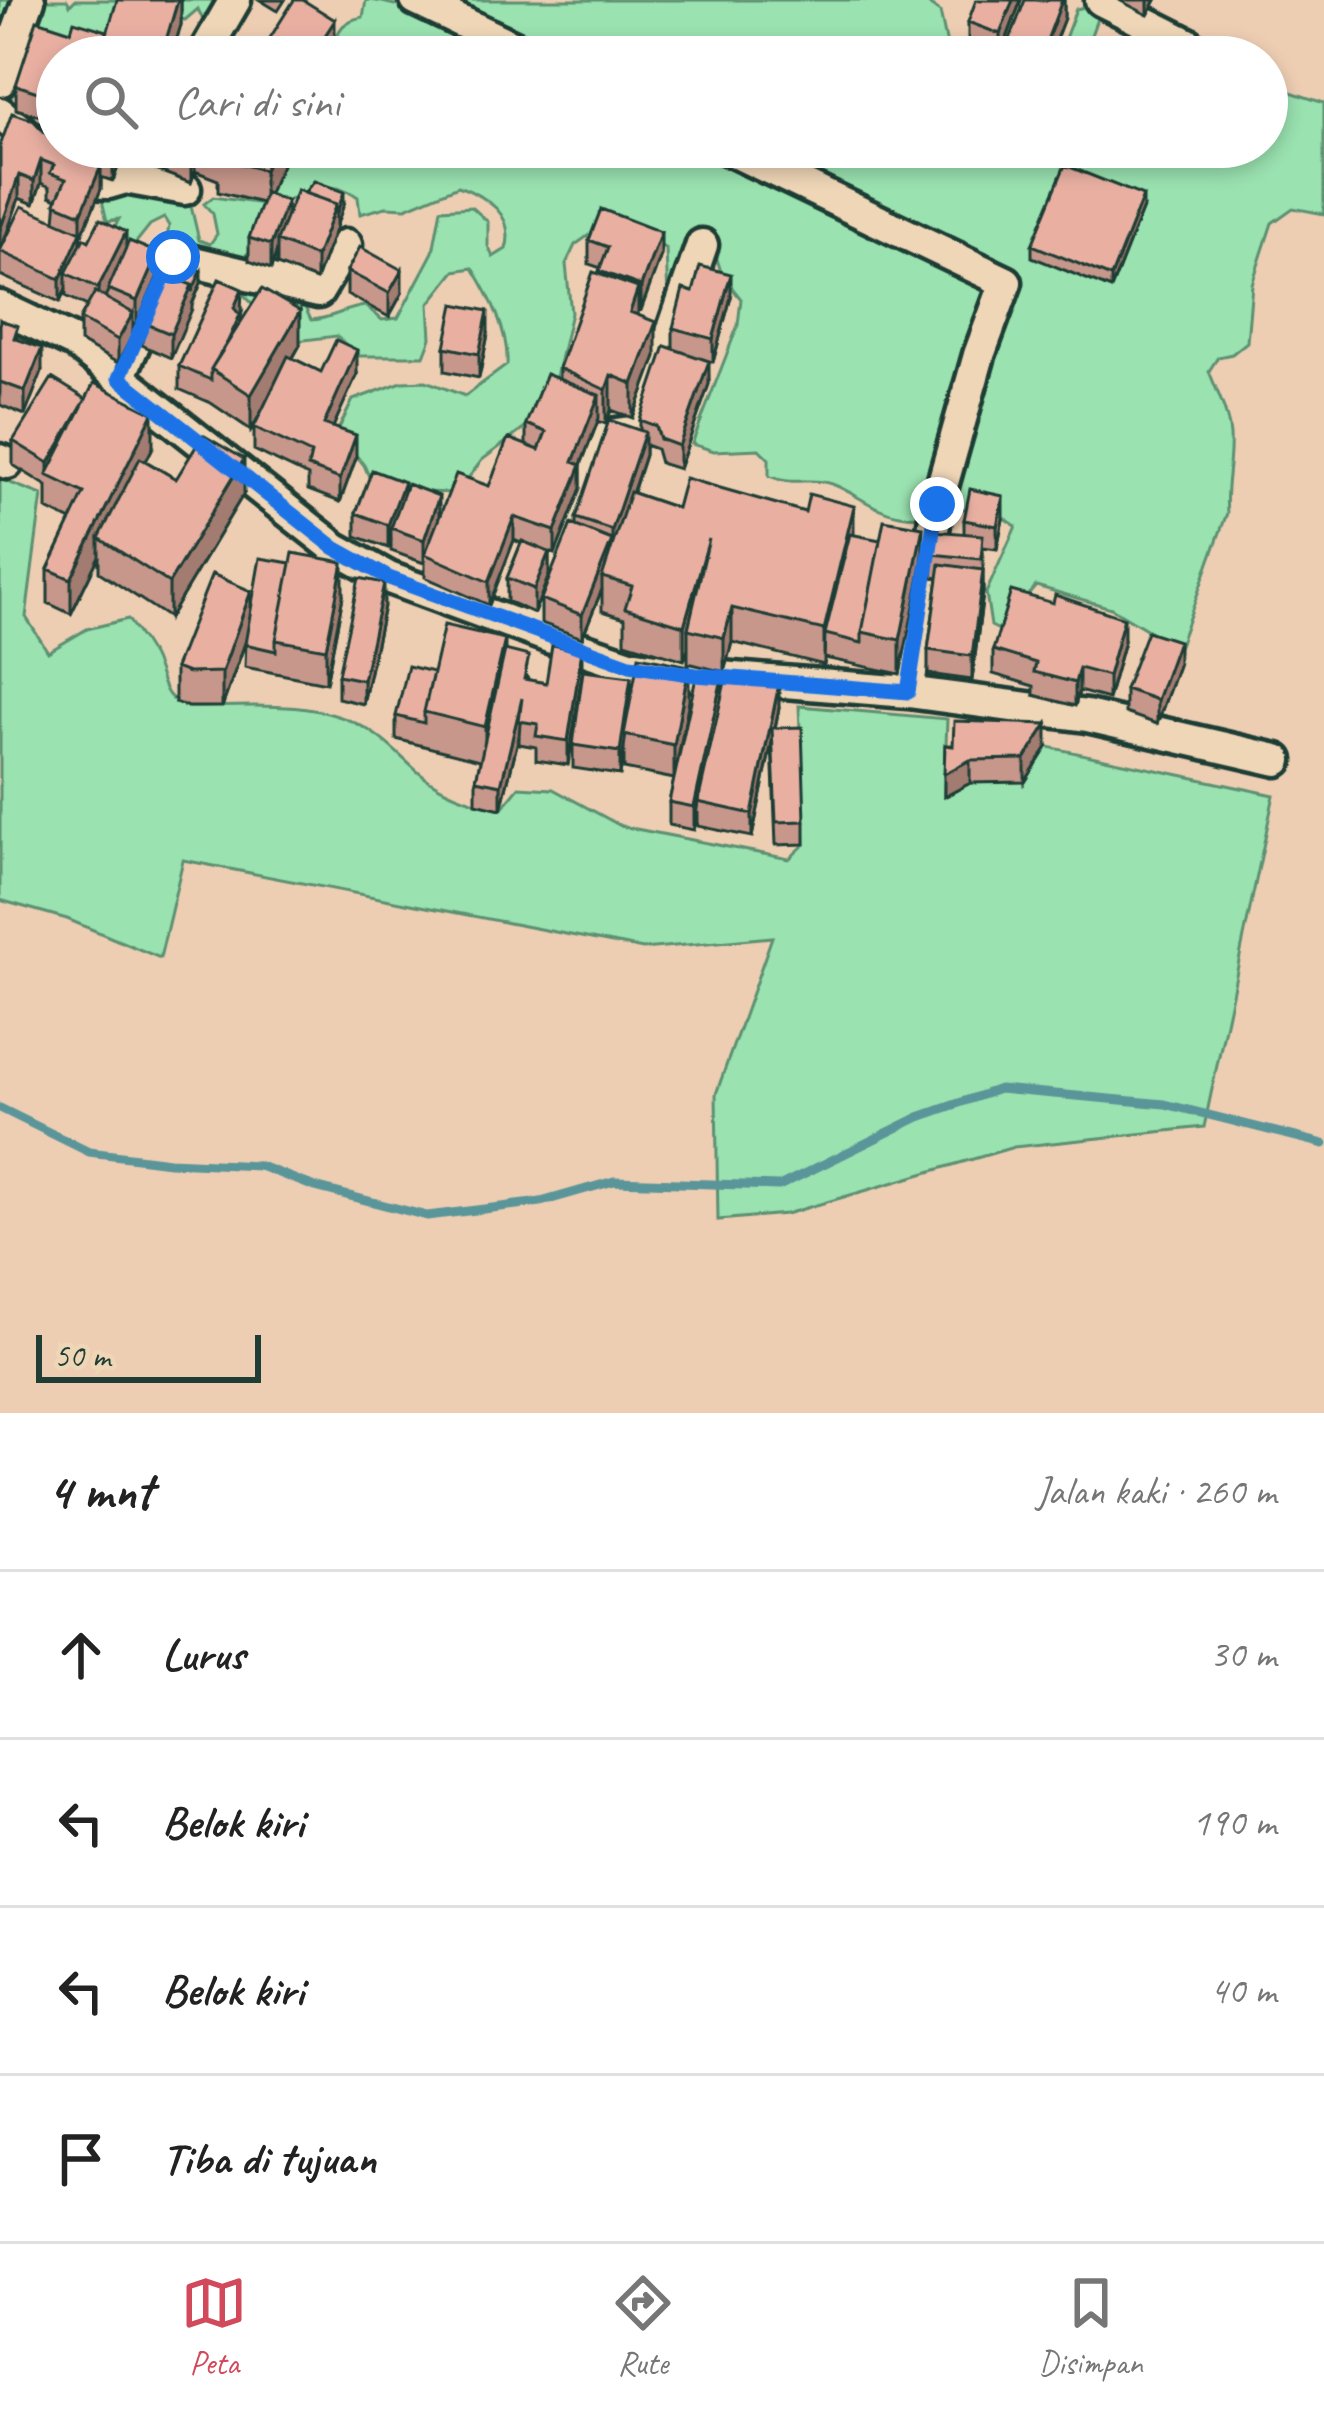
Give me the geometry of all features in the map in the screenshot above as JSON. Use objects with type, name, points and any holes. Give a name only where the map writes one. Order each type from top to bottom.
[{"type":"street","points":[[0,81],[29,0]]},
{"type":"street","points":[[214,36],[235,0]]},
{"type":"street","points":[[416,0],[492,36]]},
{"type":"street","points":[[1101,0],[1172,36]]},
{"type":"street","points":[[0,112],[36,142]]},
{"type":"street","points":[[67,168],[84,182],[108,184],[125,178],[185,189]]},
{"type":"street","points":[[768,168],[1006,282],[979,355],[937,504],[908,692]]},
{"type":"street","points":[[119,378],[173,257],[318,292],[346,245]]},
{"type":"street","points":[[532,631],[602,436],[638,430],[702,245]]},
{"type":"street","points":[[0,308],[74,342],[335,548],[389,578],[532,631],[630,665],[908,692],[1087,716],[1277,760]]},
{"type":"green space","points":[[0,0],[67,0],[70,5],[75,0],[122,0],[110,36],[36,36],[9,101],[0,100]]},
{"type":"green space","points":[[122,0],[225,0],[206,27],[198,9],[185,20]]},
{"type":"green space","points":[[366,0],[417,7],[421,0],[923,0],[940,12],[945,36],[338,36],[349,22],[363,17]]},
{"type":"green space","points":[[1089,6],[1098,16],[1091,36],[1066,36],[1076,9]]},
{"type":"green space","points":[[1288,91],[1324,103],[1324,214],[1293,208],[1272,223],[1252,284],[1247,342],[1232,354],[1218,357],[1209,371],[1230,435],[1227,513],[1178,648],[1111,608],[1036,586],[999,630],[991,626],[986,593],[1016,526],[998,515],[970,508],[917,516],[891,513],[832,484],[769,476],[769,459],[759,449],[714,451],[692,444],[738,325],[741,299],[722,275],[711,240],[698,227],[668,301],[666,249],[647,238],[592,233],[575,245],[566,264],[571,313],[556,377],[525,428],[482,460],[457,493],[389,491],[373,486],[364,465],[337,432],[353,400],[402,382],[426,381],[465,396],[507,365],[502,327],[473,268],[455,271],[429,304],[431,338],[424,356],[359,356],[336,336],[297,341],[244,295],[252,286],[300,297],[311,320],[366,306],[382,320],[398,318],[433,252],[441,209],[472,207],[488,222],[493,257],[506,249],[507,226],[496,208],[458,186],[406,208],[360,214],[358,197],[334,187],[321,188],[261,215],[251,250],[237,264],[164,256],[169,226],[164,218],[150,225],[126,255],[111,233],[119,219],[107,221],[102,200],[106,190],[182,198],[191,206],[199,240],[210,244],[217,234],[213,214],[204,204],[213,197],[264,204],[280,168],[1288,168]]},
{"type":"green space","points":[[0,479],[42,495],[26,617],[48,652],[87,629],[128,619],[152,656],[166,690],[180,703],[188,707],[301,708],[345,718],[381,739],[431,782],[491,807],[501,809],[519,787],[553,789],[621,826],[789,859],[805,844],[799,706],[947,719],[944,795],[1044,746],[1274,795],[1204,1127],[1014,1147],[786,1214],[718,1220],[716,1094],[772,937],[643,949],[183,860],[160,958],[67,919],[0,900]]},
{"type":"building","points":[[117,0],[178,0],[167,36],[106,36]]},
{"type":"building","points":[[294,0],[303,0],[335,20],[325,36],[271,36]]},
{"type":"building","points":[[976,0],[1013,0],[1000,34],[968,22]]},
{"type":"building","points":[[1025,0],[1062,0],[1049,36],[1011,36]]},
{"type":"building","points":[[37,20],[71,31],[74,21],[107,31],[106,36],[36,36],[36,91],[16,85]]},
{"type":"building","points":[[12,113],[36,123],[38,168],[34,181],[19,175],[0,230],[0,146]]},
{"type":"building","points":[[52,168],[100,168],[81,214],[55,203],[66,179],[50,173]]},
{"type":"building","points":[[1064,168],[1143,196],[1111,277],[1032,245]]},
{"type":"building","points":[[314,181],[344,192],[336,215],[336,204],[304,193]]},
{"type":"building","points":[[297,190],[336,204],[316,257],[277,241]]},
{"type":"building","points":[[265,193],[287,201],[271,245],[249,238]]},
{"type":"building","points":[[22,206],[81,232],[60,279],[0,251]]},
{"type":"building","points":[[601,209],[661,232],[641,286],[599,271],[608,247],[589,240]]},
{"type":"building","points":[[100,219],[126,232],[98,288],[66,273]]},
{"type":"building","points":[[129,241],[158,253],[137,301],[108,289]]},
{"type":"building","points":[[360,247],[402,270],[389,293],[347,271]]},
{"type":"building","points":[[173,259],[201,271],[192,292],[192,285],[166,275]]},
{"type":"building","points":[[700,266],[731,274],[713,339],[673,328],[683,289],[693,292]]},
{"type":"building","points":[[593,272],[638,288],[630,312],[656,322],[633,384],[611,375],[606,390],[559,368]]},
{"type":"building","points":[[163,274],[192,285],[171,334],[142,322]]},
{"type":"building","points":[[219,279],[242,289],[234,308],[240,315],[211,369],[211,380],[179,366]]},
{"type":"building","points":[[262,289],[300,311],[251,395],[211,369]]},
{"type":"building","points":[[95,292],[133,313],[118,340],[80,319]]},
{"type":"building","points":[[454,304],[488,311],[479,354],[445,347]]},
{"type":"building","points":[[0,320],[18,326],[14,338],[42,348],[25,391],[0,382]]},
{"type":"building","points":[[336,340],[357,350],[324,424],[356,435],[340,479],[308,467],[311,454],[254,427],[288,356],[321,372]]},
{"type":"building","points":[[665,346],[709,361],[679,446],[660,439],[656,426],[640,420]]},
{"type":"building","points":[[546,374],[599,395],[573,462],[581,465],[555,531],[514,517],[489,582],[425,554],[456,474],[489,486],[508,438],[539,450],[546,432],[526,424]]},
{"type":"building","points":[[52,378],[86,399],[49,463],[13,441]]},
{"type":"building","points":[[94,383],[153,413],[71,579],[48,569],[84,493],[47,475]]},
{"type":"building","points":[[609,420],[645,432],[612,530],[576,518]]},
{"type":"building","points":[[203,435],[244,459],[169,583],[99,538],[140,458],[176,479]]},
{"type":"building","points":[[372,470],[404,482],[388,525],[356,513]]},
{"type":"building","points":[[685,478],[805,512],[809,494],[854,506],[824,630],[732,608],[724,638],[688,629],[709,539],[684,626],[625,608],[632,586],[602,577],[630,492],[677,508]]},
{"type":"building","points":[[407,484],[439,496],[424,540],[391,528]]},
{"type":"building","points":[[970,489],[1003,496],[997,526],[964,520]]},
{"type":"building","points":[[884,520],[923,527],[900,640],[862,632]]},
{"type":"building","points":[[571,524],[612,540],[582,615],[541,599]]},
{"type":"building","points":[[934,531],[983,535],[981,559],[932,554]]},
{"type":"building","points":[[850,534],[880,540],[862,643],[825,634]]},
{"type":"building","points":[[522,541],[549,552],[534,589],[507,578]]},
{"type":"building","points":[[293,553],[343,562],[326,649],[276,640]]},
{"type":"building","points":[[260,558],[291,563],[276,651],[245,644]]},
{"type":"building","points":[[940,564],[983,570],[972,656],[928,650]]},
{"type":"building","points":[[212,574],[251,591],[222,672],[188,673],[175,668]]},
{"type":"building","points":[[359,578],[384,583],[363,680],[338,675]]},
{"type":"building","points":[[1011,591],[1053,603],[1055,595],[1124,618],[1108,676],[1079,668],[1075,683],[1034,672],[1036,663],[993,650]]},
{"type":"building","points":[[444,625],[505,639],[485,727],[424,712]]},
{"type":"building","points":[[1147,631],[1178,641],[1157,700],[1125,689]]},
{"type":"building","points":[[552,645],[582,650],[568,741],[536,736],[538,724],[519,721],[522,698],[501,785],[476,780],[505,650],[529,656],[524,679],[546,683]]},
{"type":"building","points":[[639,656],[689,666],[674,745],[624,735]]},
{"type":"building","points":[[408,666],[433,672],[424,723],[396,716]]},
{"type":"building","points":[[583,671],[631,677],[620,752],[573,745]]},
{"type":"building","points":[[697,673],[722,678],[694,807],[669,802]]},
{"type":"building","points":[[727,673],[779,684],[752,814],[698,802]]},
{"type":"building","points":[[954,721],[1047,724],[1025,759],[970,760],[944,774],[945,745],[953,746]]},
{"type":"building","points":[[802,727],[805,821],[776,822],[772,728]]},
{"type":"waterway","points":[[0,1108],[89,1152],[260,1166],[315,1187],[427,1216],[541,1202],[614,1181],[779,1186],[919,1117],[999,1089],[1165,1104],[1324,1144]]},
{"type":"route","points":[[173,257],[119,378],[335,548],[389,578],[630,665],[908,692],[937,504]]}]
